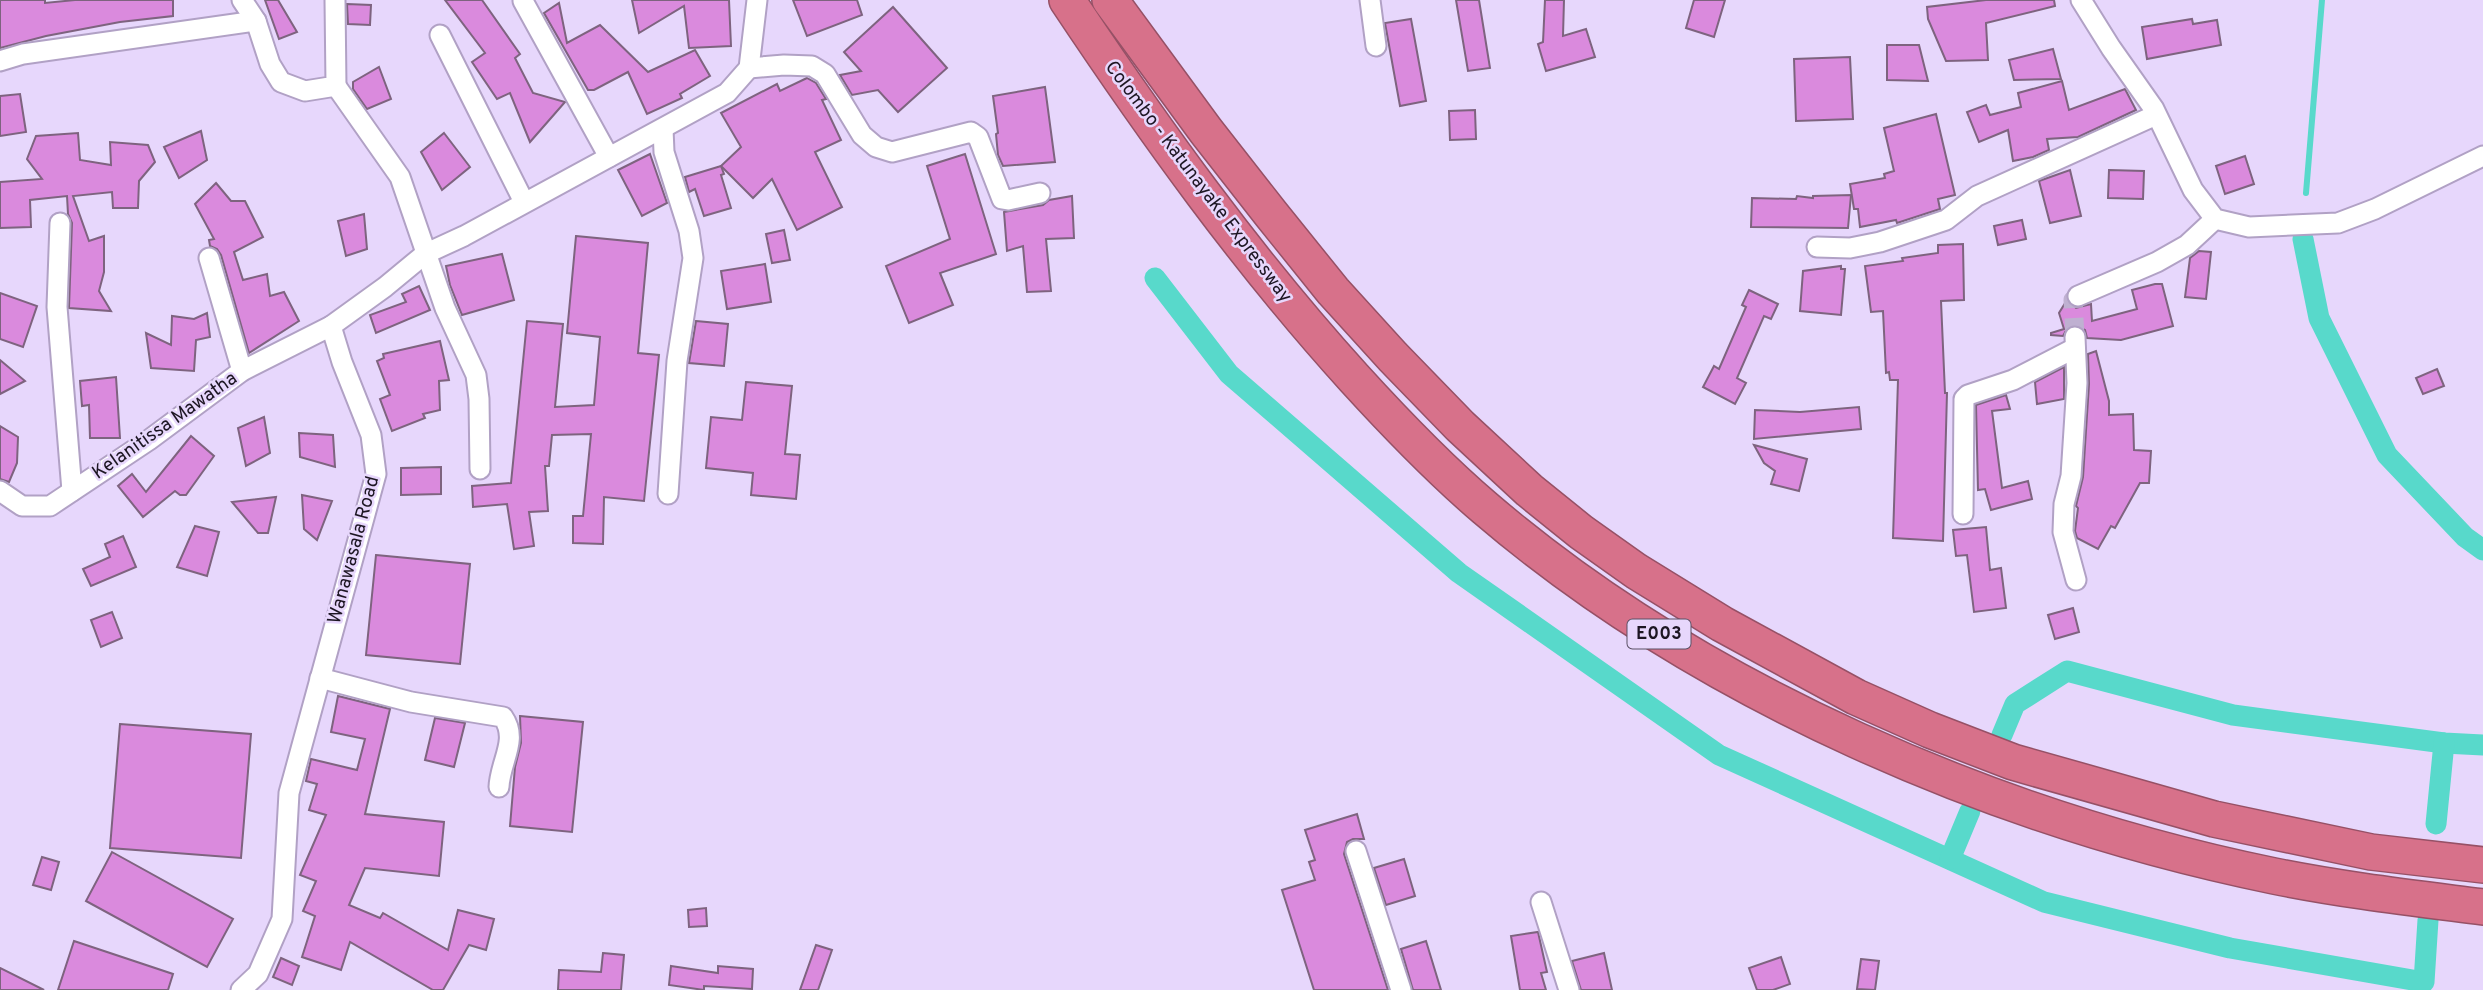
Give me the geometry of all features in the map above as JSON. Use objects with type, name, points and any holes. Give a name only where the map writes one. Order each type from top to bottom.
[{"type":"highway","name":"Colombo - Katunayake Expressway","points":[[1067,0],[1173,155],[1232,234],[1300,319],[1399,426],[1485,508],[1591,590],[1669,641],[1753,689],[1907,762],[1985,794],[2139,842],[2274,876],[2483,907]]},
{"type":"highway","name":"Colombo - Katunayake Expressway","points":[[1110,0],[1262,203],[1333,291],[1393,358],[1460,426],[1529,490],[1581,532],[1636,571],[1722,624],[1856,697],[1930,730],[2013,762],[2214,819],[2371,852],[2483,865]]},
{"type":"street","points":[[242,0],[256,21],[270,64],[281,82],[305,91],[336,86]]},
{"type":"street","points":[[335,0],[336,86],[400,177],[445,308],[476,375],[480,399],[480,469]]},
{"type":"street","points":[[331,326],[425,254],[464,236],[727,93],[749,68],[757,0]]},
{"type":"street","points":[[1370,0],[1376,46]]},
{"type":"street","points":[[2081,0],[2154,109],[2193,190],[2215,219],[2249,227],[2338,223],[2375,209],[2483,156]]},
{"type":"street","points":[[523,1],[609,157]]},
{"type":"street","points":[[0,61],[23,54],[256,21]]},
{"type":"street","points":[[440,35],[524,202]]},
{"type":"street","points":[[749,68],[812,66],[825,74],[862,135],[876,147],[892,152],[971,132],[978,137],[1002,199],[1040,193]]},
{"type":"street","points":[[1817,247],[1850,248],[1880,242],[1946,220],[1977,196],[2156,115]]},
{"type":"street","points":[[663,129],[664,152],[689,231],[693,258],[677,362],[668,494]]},
{"type":"street","points":[[2078,296],[2157,262],[2187,245],[2215,219]]},
{"type":"street","points":[[60,223],[57,307],[72,491]]},
{"type":"street","points":[[209,258],[242,371]]},
{"type":"street","name":"Kelanitissa Mawatha","points":[[0,491],[22,506],[50,506],[149,440],[242,371],[331,326]]},
{"type":"street","name":"Wanawasala Road","points":[[241,990],[258,974],[282,919],[289,793],[376,474],[371,435],[331,326]]},
{"type":"street","points":[[1963,514],[1964,399],[1977,391],[2013,380],[2075,342],[2077,383],[2071,476],[2064,504],[2063,532],[2076,580]]},
{"type":"street","points":[[320,678],[411,702],[503,717],[510,726],[510,741],[500,772],[499,787]]},
{"type":"street","points":[[1356,851],[1401,990]]},
{"type":"street","points":[[1541,902],[1569,990]]},
{"type":"building","points":[[0,0],[45,0],[45,3],[75,0],[173,0],[173,16],[120,22],[0,48]]},
{"type":"building","points":[[265,0],[278,0],[297,32],[279,39]]},
{"type":"building","points":[[445,0],[482,0],[520,54],[515,58],[533,93],[565,102],[530,142],[510,93],[497,99],[472,62],[485,53]]},
{"type":"building","points":[[632,0],[729,0],[731,46],[689,48],[684,6],[639,33]]},
{"type":"building","points":[[793,0],[857,0],[862,15],[807,36]]},
{"type":"building","points":[[1456,0],[1479,0],[1490,68],[1468,71]]},
{"type":"building","points":[[1545,0],[1564,0],[1563,36],[1586,29],[1595,57],[1546,71],[1538,44],[1543,42]]},
{"type":"building","points":[[1694,0],[1725,0],[1714,37],[1686,28]]},
{"type":"building","points":[[1986,0],[2054,0],[2055,6],[1986,23],[1988,60],[1946,61],[1928,19],[1927,7]]},
{"type":"building","points":[[559,3],[567,43],[600,25],[648,72],[695,50],[710,76],[680,94],[682,98],[647,114],[628,72],[594,90],[588,90],[544,13]]},
{"type":"building","points":[[347,4],[371,5],[370,25],[348,24]]},
{"type":"building","points":[[893,7],[947,68],[898,112],[878,90],[852,95],[840,75],[861,71],[844,52]]},
{"type":"building","points":[[1411,19],[1426,101],[1400,106],[1385,23]]},
{"type":"building","points":[[2192,19],[2193,24],[2217,20],[2221,45],[2147,59],[2142,27]]},
{"type":"building","points":[[1887,45],[1919,45],[1928,81],[1887,80]]},
{"type":"building","points":[[2053,49],[2061,79],[2014,80],[2009,60]]},
{"type":"building","points":[[1850,57],[1853,119],[1796,121],[1794,59]]},
{"type":"building","points":[[379,67],[391,99],[367,109],[353,89],[353,82]]},
{"type":"building","points":[[807,78],[816,83],[826,99],[822,100],[841,140],[815,152],[842,207],[797,230],[772,179],[753,198],[721,166],[741,147],[721,113],[777,84],[780,91]]},
{"type":"building","points":[[2062,81],[2069,110],[2125,89],[2136,110],[2078,137],[2047,139],[2049,150],[2033,157],[2013,161],[2008,130],[1979,142],[1967,112],[1986,105],[1990,115],[2021,107],[2018,93]]},
{"type":"building","points":[[1045,87],[1055,162],[1003,166],[998,155],[993,96]]},
{"type":"building","points":[[20,94],[26,132],[0,136],[0,96]]},
{"type":"building","points":[[1475,110],[1476,139],[1450,140],[1449,111]]},
{"type":"building","points":[[1936,114],[1955,195],[1938,199],[1940,209],[1897,223],[1896,220],[1860,227],[1858,209],[1854,209],[1850,184],[1885,178],[1884,174],[1894,171],[1884,128]]},
{"type":"building","points":[[201,131],[207,160],[179,178],[164,147]]},
{"type":"building","points":[[78,133],[80,160],[111,165],[110,142],[148,145],[155,162],[139,181],[138,208],[113,208],[112,192],[73,196],[89,241],[104,236],[104,272],[99,291],[111,311],[69,308],[72,223],[68,214],[67,196],[30,200],[31,227],[0,228],[0,182],[42,179],[27,159],[36,136]]},
{"type":"building","points":[[444,133],[470,167],[442,190],[421,152]]},
{"type":"building","points":[[650,154],[667,203],[642,216],[618,170]]},
{"type":"building","points":[[965,154],[996,254],[940,273],[953,305],[909,323],[886,266],[950,239],[927,166]]},
{"type":"building","points":[[2245,156],[2254,184],[2225,194],[2216,166]]},
{"type":"building","points":[[721,166],[731,208],[704,216],[695,189],[689,192],[685,177]]},
{"type":"building","points":[[2070,170],[2081,216],[2050,223],[2039,181]]},
{"type":"building","points":[[2109,170],[2144,171],[2143,199],[2108,198]]},
{"type":"building","points":[[216,183],[231,201],[245,201],[263,237],[234,252],[243,280],[267,274],[270,296],[284,292],[299,321],[249,353],[221,255],[217,249],[210,246],[209,240],[214,239],[195,204]]},
{"type":"building","points":[[1851,195],[1848,228],[1751,227],[1752,198],[1796,199],[1797,196],[1813,198]]},
{"type":"building","points":[[1072,196],[1074,238],[1046,239],[1051,291],[1027,292],[1023,246],[1007,251],[1004,212],[1043,205],[1049,200]]},
{"type":"building","points":[[364,214],[367,249],[346,256],[338,221]]},
{"type":"building","points":[[2022,220],[2026,239],[1998,245],[1994,226]]},
{"type":"building","points":[[784,230],[790,260],[772,263],[766,234]]},
{"type":"building","points":[[576,236],[648,243],[638,353],[659,355],[644,501],[604,497],[603,544],[573,543],[573,516],[583,516],[591,434],[552,435],[549,466],[545,466],[548,511],[529,512],[534,546],[514,549],[507,504],[473,507],[472,486],[511,483],[527,321],[563,324],[555,407],[594,405],[600,337],[567,333]]},
{"type":"building","points":[[1963,244],[1964,300],[1941,301],[1947,393],[1943,541],[1893,538],[1898,380],[1890,380],[1889,372],[1886,373],[1883,311],[1871,312],[1865,266],[1938,253],[1938,245]]},
{"type":"building","points":[[2199,251],[2211,252],[2206,299],[2185,297],[2190,258]]},
{"type":"building","points":[[502,254],[514,300],[462,315],[446,266]]},
{"type":"building","points":[[765,264],[771,302],[727,309],[721,271]]},
{"type":"building","points":[[1841,266],[1841,269],[1845,269],[1841,315],[1800,311],[1803,271]]},
{"type":"building","points":[[2162,284],[2173,326],[2121,340],[2087,338],[2085,330],[2075,325],[2068,327],[2063,336],[2051,335],[2064,329],[2059,313],[2067,300],[2076,308],[2091,304],[2092,321],[2137,309],[2132,290]]},
{"type":"building","points":[[419,286],[430,310],[376,333],[370,315],[406,302],[402,294]]},
{"type":"building","points":[[1749,290],[1778,304],[1771,319],[1764,316],[1737,378],[1746,383],[1735,404],[1703,387],[1714,366],[1719,369],[1746,307],[1742,305]]},
{"type":"building","points":[[0,293],[37,306],[23,347],[0,339]]},
{"type":"building","points":[[207,313],[210,337],[196,340],[194,371],[151,368],[146,333],[171,345],[172,316],[194,319]]},
{"type":"building","points":[[696,321],[728,324],[724,366],[689,363]]},
{"type":"building","points":[[440,341],[449,380],[439,381],[440,410],[423,414],[425,418],[392,431],[380,399],[390,395],[377,361],[384,358],[383,354]]},
{"type":"building","points":[[2096,351],[2109,401],[2109,415],[2133,414],[2134,450],[2151,451],[2149,483],[2140,483],[2115,528],[2111,526],[2098,549],[2077,538],[2075,531],[2076,506],[2083,477],[2089,384],[2088,354]]},
{"type":"building","points":[[0,360],[25,381],[0,394]]},
{"type":"building","points":[[2064,367],[2064,399],[2037,404],[2035,382]]},
{"type":"building","points":[[2437,369],[2444,386],[2423,394],[2416,378]]},
{"type":"building","points":[[116,377],[120,438],[90,438],[89,405],[82,406],[80,381]]},
{"type":"building","points":[[746,382],[792,386],[785,454],[800,455],[796,499],[751,495],[753,473],[706,468],[711,417],[742,420]]},
{"type":"building","points":[[2006,395],[2010,409],[1992,411],[2002,488],[2028,481],[2032,499],[1991,510],[1985,489],[1978,490],[1976,405]]},
{"type":"building","points":[[1859,407],[1861,429],[1754,439],[1755,410],[1800,412]]},
{"type":"building","points":[[264,417],[270,453],[246,466],[238,428]]},
{"type":"building","points":[[0,426],[18,437],[17,463],[9,482],[0,479]]},
{"type":"building","points":[[299,433],[333,435],[335,467],[300,457]]},
{"type":"building","points":[[191,436],[214,456],[186,495],[175,491],[143,517],[118,486],[132,474],[146,492]]},
{"type":"building","points":[[1754,445],[1807,459],[1799,491],[1771,484],[1775,471],[1764,463]]},
{"type":"building","points":[[441,467],[441,494],[401,495],[401,468]]},
{"type":"building","points":[[302,495],[332,501],[317,540],[304,529]]},
{"type":"building","points":[[276,497],[268,533],[258,533],[232,502]]},
{"type":"building","points":[[195,526],[219,532],[207,576],[177,567]]},
{"type":"building","points":[[1986,527],[1990,570],[2001,568],[2006,608],[1974,612],[1967,555],[1956,556],[1953,530]]},
{"type":"building","points":[[123,536],[136,567],[91,586],[83,569],[110,557],[105,544]]},
{"type":"building","points":[[376,555],[470,564],[460,664],[366,655]]},
{"type":"building","points":[[2073,608],[2079,632],[2055,639],[2048,615]]},
{"type":"building","points":[[112,612],[122,638],[101,647],[91,620]]},
{"type":"building","points":[[338,696],[390,709],[365,814],[444,822],[439,876],[365,868],[349,905],[380,918],[383,913],[448,950],[458,910],[494,919],[486,950],[469,945],[443,990],[433,990],[350,942],[341,970],[302,957],[315,916],[303,911],[316,881],[300,875],[326,815],[309,810],[317,784],[306,781],[311,759],[357,770],[365,739],[331,732]]},
{"type":"building","points":[[520,716],[583,722],[572,832],[510,826],[515,767],[521,743]]},
{"type":"building","points":[[435,718],[465,723],[454,767],[425,760]]},
{"type":"building","points":[[120,724],[251,734],[241,858],[110,848]]},
{"type":"building","points":[[1357,814],[1364,839],[1347,842],[1344,854],[1388,990],[1314,990],[1282,890],[1315,880],[1309,862],[1315,860],[1305,830]]},
{"type":"building","points":[[112,852],[233,919],[207,967],[86,901]]},
{"type":"building","points":[[42,857],[59,862],[51,890],[33,885]]},
{"type":"building","points":[[1404,859],[1415,896],[1386,905],[1374,868]]},
{"type":"building","points":[[706,908],[707,926],[689,927],[688,910]]},
{"type":"building","points":[[1538,932],[1547,972],[1541,973],[1546,990],[1520,990],[1511,936]]},
{"type":"building","points":[[74,941],[173,974],[168,990],[58,990]]},
{"type":"building","points":[[1426,941],[1441,990],[1413,990],[1401,949]]},
{"type":"building","points":[[816,945],[832,950],[818,990],[800,990]]},
{"type":"building","points":[[603,953],[624,955],[621,990],[558,990],[559,970],[601,972]]},
{"type":"building","points":[[1604,953],[1612,990],[1581,990],[1572,961]]},
{"type":"building","points":[[1781,957],[1790,984],[1773,990],[1757,990],[1749,968]]},
{"type":"building","points":[[281,958],[299,966],[292,985],[273,977]]},
{"type":"building","points":[[1861,959],[1879,961],[1875,990],[1857,989]]},
{"type":"building","points":[[671,966],[718,973],[718,966],[753,969],[752,989],[704,986],[704,990],[669,985]]},
{"type":"building","points":[[0,968],[44,990],[0,990]]},
{"type":"waterway","points":[[2306,193],[2322,0]]},
{"type":"waterway","points":[[2303,239],[2319,318],[2387,455],[2465,537],[2483,550]]},
{"type":"waterway","points":[[1155,278],[1229,374],[1459,573],[1719,755],[2044,902],[2230,948],[2424,982],[2428,920]]},
{"type":"waterway","points":[[2002,735],[2015,704],[2067,671],[2233,715],[2444,743],[2483,745]]},
{"type":"waterway","points":[[2436,824],[2444,743]]},
{"type":"waterway","points":[[1950,859],[1970,811]]},
{"type":"tunnel","points":[[2075,337],[2073,300],[2078,296]]}]
